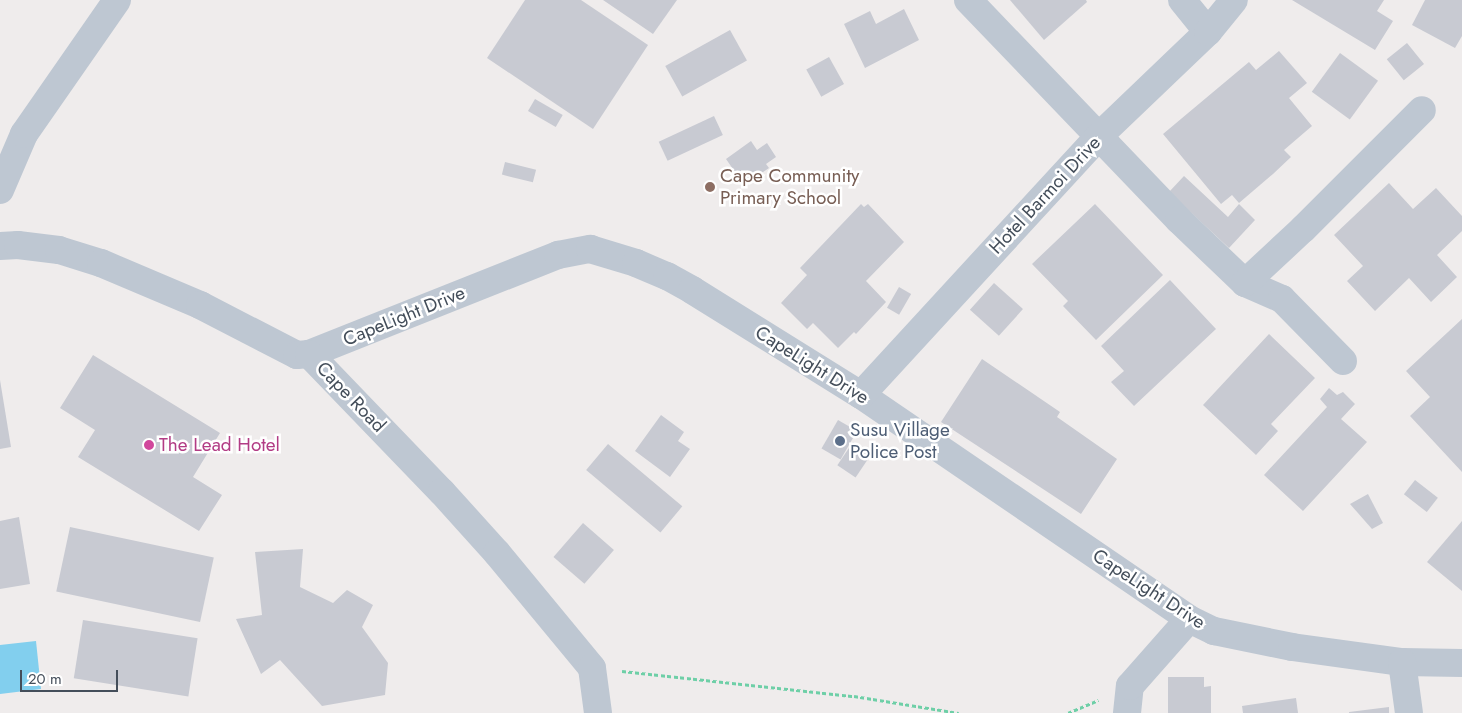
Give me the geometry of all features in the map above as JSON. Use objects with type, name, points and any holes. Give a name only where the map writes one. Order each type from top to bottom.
[{"type":"street","points":[[0,190],[24,134],[116,0]]},
{"type":"street","points":[[968,0],[1179,220],[1246,282],[1282,299],[1342,361]]},
{"type":"street","points":[[1182,0],[1208,32]]},
{"type":"street","name":"Hotel Barmoi Drive","points":[[861,395],[1098,137],[1208,32],[1234,0]]},
{"type":"street","points":[[1246,282],[1304,229],[1422,110]]},
{"type":"street","name":"Cape Road","points":[[0,246],[18,245],[59,250],[101,263],[200,305],[292,353],[297,355],[308,354],[449,499],[497,553],[592,668]]},
{"type":"street","name":"CapeLight Drive","points":[[308,354],[558,255],[590,250],[636,263],[667,276],[861,395],[1189,619],[1214,631],[1292,647],[1402,662],[1462,663]]},
{"type":"street","points":[[1127,713],[1130,686],[1189,619]]},
{"type":"street","points":[[1402,662],[1409,713]]},
{"type":"street","points":[[592,668],[598,713]]},
{"type":"path","points":[[592,668],[854,696],[959,713]]},
{"type":"water","points":[[36,641],[41,689],[0,694],[0,645]]},
{"type":"building","points":[[525,0],[581,0],[648,45],[593,129],[487,58]]},
{"type":"building","points":[[603,0],[677,0],[653,34]]},
{"type":"building","points":[[1010,0],[1086,0],[1087,2],[1044,40]]},
{"type":"building","points":[[1292,0],[1384,0],[1377,11],[1393,21],[1375,50]]},
{"type":"building","points":[[1425,0],[1462,0],[1462,36],[1455,48],[1412,25]]},
{"type":"building","points":[[904,9],[919,40],[865,68],[844,24],[870,11],[876,24]]},
{"type":"building","points":[[730,30],[747,61],[682,96],[665,66]]},
{"type":"building","points":[[1407,43],[1424,64],[1404,80],[1387,59]]},
{"type":"building","points":[[1279,51],[1307,83],[1289,98],[1312,126],[1284,150],[1291,157],[1273,174],[1239,203],[1232,195],[1221,204],[1163,134],[1249,62],[1256,70]]},
{"type":"building","points":[[1340,53],[1378,81],[1350,119],[1312,92]]},
{"type":"building","points":[[829,57],[844,84],[821,97],[806,70]]},
{"type":"building","points":[[535,99],[563,115],[556,127],[528,111]]},
{"type":"building","points":[[714,116],[723,135],[668,161],[659,142]]},
{"type":"building","points":[[751,141],[757,150],[767,143],[776,157],[766,164],[769,168],[744,185],[726,159]]},
{"type":"building","points":[[505,162],[536,170],[533,182],[502,175]]},
{"type":"building","points":[[1184,176],[1228,217],[1239,204],[1255,220],[1229,248],[1169,192]]},
{"type":"building","points":[[1389,183],[1413,209],[1436,188],[1462,216],[1462,231],[1437,255],[1457,277],[1431,302],[1409,278],[1375,311],[1347,281],[1363,266],[1334,235]]},
{"type":"building","points":[[861,204],[864,207],[868,204],[904,242],[866,281],[886,302],[856,334],[854,332],[838,348],[813,323],[807,329],[781,303],[807,275],[800,268]]},
{"type":"building","points":[[1095,204],[1163,275],[1096,340],[1063,306],[1068,301],[1032,264]]},
{"type":"building","points":[[1170,280],[1216,329],[1134,406],[1111,382],[1124,371],[1101,346]]},
{"type":"building","points":[[994,283],[1023,309],[999,336],[970,310]]},
{"type":"building","points":[[899,287],[911,294],[899,315],[887,308]]},
{"type":"building","points":[[1462,319],[1462,472],[1410,416],[1430,397],[1406,371]]},
{"type":"building","points":[[1269,334],[1315,378],[1271,424],[1278,431],[1256,455],[1203,405]]},
{"type":"building","name":"The Lead Hotel","points":[[93,355],[220,433],[193,477],[222,495],[199,531],[78,457],[95,430],[60,408]]},
{"type":"building","points":[[982,359],[1060,412],[1057,417],[1117,459],[1081,514],[941,422]]},
{"type":"building","points":[[0,380],[11,447],[0,449]]},
{"type":"building","points":[[1329,388],[1337,395],[1343,392],[1355,404],[1341,419],[1367,442],[1303,511],[1264,475],[1327,407],[1320,399]]},
{"type":"building","points":[[661,415],[684,432],[678,441],[690,449],[670,477],[635,451]]},
{"type":"building","points":[[838,420],[857,431],[841,460],[822,449]]},
{"type":"building","points":[[853,442],[871,454],[856,478],[837,465]]},
{"type":"building","points":[[608,444],[682,506],[660,532],[586,470]]},
{"type":"building","points":[[1415,480],[1438,498],[1427,512],[1404,494]]},
{"type":"building","points":[[1368,494],[1383,523],[1372,529],[1350,504]]},
{"type":"building","points":[[19,517],[30,584],[0,589],[0,521]]},
{"type":"building","points":[[1462,521],[1462,591],[1427,562]]},
{"type":"building","points":[[583,523],[614,550],[584,584],[553,557]]},
{"type":"building","points":[[70,527],[214,558],[200,622],[56,592]]},
{"type":"building","points":[[303,549],[300,587],[333,603],[347,590],[373,605],[362,627],[388,663],[385,695],[322,706],[280,660],[261,674],[236,619],[262,615],[255,552]]},
{"type":"building","points":[[83,620],[198,638],[188,696],[74,678]]},
{"type":"building","points":[[1168,677],[1204,677],[1204,687],[1211,686],[1211,713],[1168,713]]},
{"type":"building","points":[[1296,698],[1298,713],[1243,713],[1242,706]]},
{"type":"building","points":[[1389,707],[1389,713],[1349,713],[1349,712]]},
{"type":"place","name":"Cape Community Primary School","points":[[710,187]]},
{"type":"place","name":"Susu Village Police Post","points":[[840,441]]},
{"type":"place","name":"The Lead Hotel","points":[[149,445]]}]
